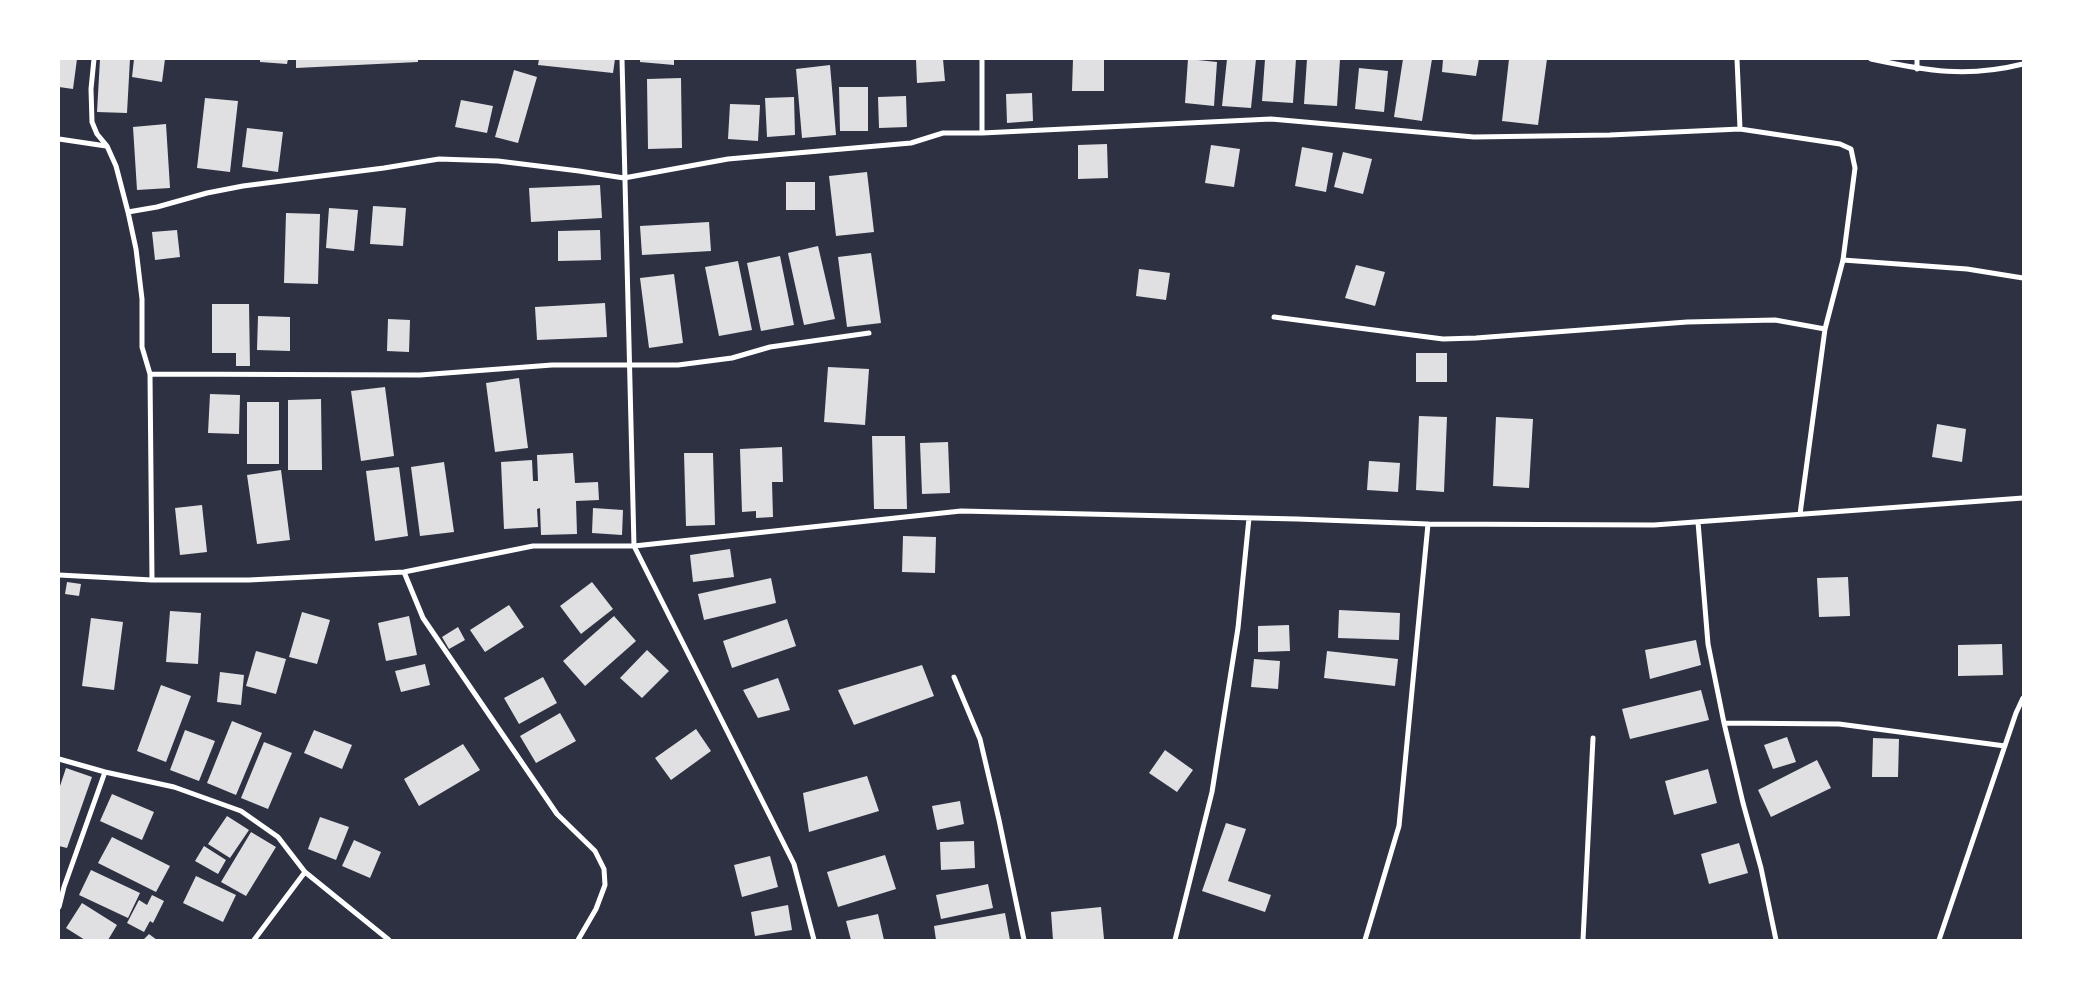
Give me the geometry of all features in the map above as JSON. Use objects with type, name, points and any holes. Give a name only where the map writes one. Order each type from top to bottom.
[{"type":"street","points":[[94,59],[91,89],[92,122],[96,134],[106,146],[116,166],[136,249],[142,299],[142,347],[150,374],[152,580]]},
{"type":"street","points":[[622,59],[634,546],[794,864],[814,940]]},
{"type":"street","points":[[982,59],[982,133]]},
{"type":"street","points":[[1737,59],[1740,129]]},
{"type":"street","points":[[1871,59],[1917,68],[1961,73],[2007,68],[2023,64]]},
{"type":"street","points":[[1917,59],[1917,68]]},
{"type":"street","points":[[128,212],[157,207],[208,193],[243,186],[439,159],[498,161],[624,178],[728,159],[911,142],[943,133],[982,133],[1271,119],[1474,137],[1740,129],[1840,144],[1851,149],[1855,168],[1843,260],[1826,329],[1800,514]]},
{"type":"street","points":[[59,139],[106,146]]},
{"type":"street","points":[[1843,260],[1967,269],[2023,278]]},
{"type":"street","points":[[1274,317],[1443,339],[1687,322],[1775,320],[1826,329]]},
{"type":"street","points":[[150,374],[420,375],[552,365],[678,365],[732,358],[770,347],[868,334]]},
{"type":"street","points":[[59,575],[152,580],[249,580],[404,572],[533,546],[634,546],[961,511],[1428,524],[1654,525],[2023,498]]},
{"type":"street","points":[[1175,940],[1212,792],[1238,628],[1249,518]]},
{"type":"street","points":[[1698,522],[1708,644],[1724,723],[1761,868],[1776,940]]},
{"type":"street","points":[[1366,940],[1400,826],[1428,524]]},
{"type":"street","points":[[404,572],[423,618],[556,814],[595,851],[604,869],[605,885],[596,909],[578,940]]},
{"type":"street","points":[[954,678],[980,739],[1024,940]]},
{"type":"street","points":[[1939,940],[2023,698]]},
{"type":"street","points":[[1724,723],[1839,724],[2005,746]]},
{"type":"street","points":[[1582,940],[1593,738]]},
{"type":"street","points":[[59,760],[174,787],[241,811],[278,837],[305,872],[389,940]]},
{"type":"street","points":[[59,907],[64,887],[105,772]]},
{"type":"street","points":[[254,940],[305,872]]},
{"type":"building","points":[[59,59],[77,59],[73,89],[59,87]]},
{"type":"building","points":[[100,59],[130,59],[127,113],[97,112]]},
{"type":"building","points":[[134,59],[165,59],[162,82],[132,77]]},
{"type":"building","points":[[260,59],[288,59],[287,64],[260,62]]},
{"type":"building","points":[[296,59],[418,59],[418,62],[296,68]]},
{"type":"building","points":[[539,59],[615,59],[613,73],[538,65]]},
{"type":"building","points":[[640,59],[674,59],[674,65],[640,62]]},
{"type":"building","points":[[916,59],[943,59],[945,81],[917,83]]},
{"type":"building","points":[[1073,59],[1104,59],[1104,91],[1072,91]]},
{"type":"building","points":[[1188,59],[1217,62],[1214,106],[1185,103]]},
{"type":"building","points":[[1227,59],[1256,59],[1251,108],[1222,106]]},
{"type":"building","points":[[1265,59],[1296,59],[1293,103],[1262,101]]},
{"type":"building","points":[[1307,59],[1340,59],[1337,106],[1304,104]]},
{"type":"building","points":[[1403,59],[1432,59],[1422,121],[1394,117]]},
{"type":"building","points":[[1443,59],[1479,59],[1476,76],[1442,72]]},
{"type":"building","points":[[1509,59],[1547,59],[1538,125],[1502,121]]},
{"type":"building","points":[[830,65],[836,135],[802,138],[796,69]]},
{"type":"building","points":[[1359,68],[1388,71],[1384,112],[1355,109]]},
{"type":"building","points":[[514,70],[537,77],[518,143],[495,137]]},
{"type":"building","points":[[681,78],[682,148],[648,149],[647,79]]},
{"type":"building","points":[[839,87],[868,87],[868,131],[840,131]]},
{"type":"building","points":[[1032,93],[1033,121],[1007,123],[1006,94]]},
{"type":"building","points":[[906,96],[907,127],[879,128],[878,97]]},
{"type":"building","points":[[794,97],[795,135],[767,137],[765,98]]},
{"type":"building","points":[[205,98],[238,101],[230,172],[197,168]]},
{"type":"building","points":[[461,100],[493,106],[487,133],[455,127]]},
{"type":"building","points":[[730,104],[760,105],[758,141],[728,139]]},
{"type":"building","points":[[166,124],[170,188],[137,190],[133,127]]},
{"type":"building","points":[[247,128],[283,132],[278,172],[242,167]]},
{"type":"building","points":[[1107,144],[1108,178],[1078,179],[1078,145]]},
{"type":"building","points":[[1211,145],[1240,149],[1234,187],[1205,183]]},
{"type":"building","points":[[1302,147],[1333,153],[1326,192],[1295,186]]},
{"type":"building","points":[[1343,152],[1372,159],[1363,194],[1334,187]]},
{"type":"building","points":[[867,172],[874,232],[836,236],[829,176]]},
{"type":"building","points":[[786,182],[815,182],[815,210],[786,210]]},
{"type":"building","points":[[600,185],[602,218],[531,222],[529,188]]},
{"type":"building","points":[[373,206],[406,208],[403,246],[370,244]]},
{"type":"building","points":[[329,208],[358,210],[354,251],[326,248]]},
{"type":"building","points":[[286,213],[320,214],[318,284],[284,283]]},
{"type":"building","points":[[709,222],[711,251],[642,255],[640,226]]},
{"type":"building","points":[[177,230],[180,257],[155,260],[152,232]]},
{"type":"building","points":[[600,230],[601,260],[558,261],[558,231]]},
{"type":"building","points":[[818,246],[835,319],[804,325],[788,253]]},
{"type":"building","points":[[871,253],[881,323],[847,327],[838,257]]},
{"type":"building","points":[[780,256],[794,325],[761,331],[747,263]]},
{"type":"building","points":[[738,261],[752,330],[719,336],[705,267]]},
{"type":"building","points":[[1356,265],[1385,272],[1375,306],[1345,298]]},
{"type":"building","points":[[1139,269],[1170,273],[1166,300],[1136,296]]},
{"type":"building","points":[[674,274],[683,343],[649,348],[640,278]]},
{"type":"building","points":[[605,303],[607,337],[537,340],[535,307]]},
{"type":"building","points":[[212,304],[249,304],[250,366],[236,366],[236,353],[212,353]]},
{"type":"building","points":[[258,316],[290,317],[290,351],[257,350]]},
{"type":"building","points":[[388,319],[410,320],[409,352],[387,351]]},
{"type":"building","points":[[1416,353],[1447,353],[1447,382],[1416,382]]},
{"type":"building","points":[[828,367],[869,369],[865,425],[824,422]]},
{"type":"building","points":[[519,378],[528,448],[495,452],[486,383]]},
{"type":"building","points":[[385,387],[394,456],[361,461],[351,391]]},
{"type":"building","points":[[210,394],[240,395],[239,434],[208,433]]},
{"type":"building","points":[[321,399],[322,470],[288,470],[288,400]]},
{"type":"building","points":[[247,402],[279,402],[279,464],[247,464]]},
{"type":"building","points":[[1419,416],[1447,417],[1444,492],[1416,490]]},
{"type":"building","points":[[1496,417],[1533,419],[1529,488],[1493,486]]},
{"type":"building","points":[[1937,424],[1966,429],[1962,462],[1932,457]]},
{"type":"building","points":[[872,436],[905,436],[907,509],[874,509]]},
{"type":"building","points":[[948,442],[950,493],[922,494],[920,443]]},
{"type":"building","points":[[782,447],[783,482],[772,482],[773,517],[756,518],[756,511],[742,512],[740,449]]},
{"type":"building","points":[[573,453],[575,483],[598,482],[599,500],[576,501],[577,534],[541,535],[540,508],[537,509],[538,527],[504,529],[501,462],[532,460],[533,481],[538,481],[537,455]]},
{"type":"building","points":[[684,453],[713,453],[715,525],[686,526]]},
{"type":"building","points":[[1369,461],[1400,463],[1398,492],[1367,490]]},
{"type":"building","points":[[444,462],[454,532],[420,536],[411,467]]},
{"type":"building","points":[[399,467],[408,536],[375,541],[366,471]]},
{"type":"building","points":[[281,470],[290,540],[257,544],[247,475]]},
{"type":"building","points":[[202,505],[207,552],[180,555],[175,508]]},
{"type":"building","points":[[593,508],[623,510],[622,535],[592,533]]},
{"type":"building","points":[[903,536],[936,537],[935,573],[902,572]]},
{"type":"building","points":[[730,549],[734,577],[693,582],[690,555]]},
{"type":"building","points":[[1848,577],[1850,616],[1819,617],[1817,578]]},
{"type":"building","points":[[771,578],[776,603],[704,620],[698,594]]},
{"type":"building","points":[[67,582],[81,584],[79,596],[65,594]]},
{"type":"building","points":[[592,582],[613,609],[581,634],[560,606]]},
{"type":"building","points":[[509,605],[524,627],[485,652],[470,630]]},
{"type":"building","points":[[1339,610],[1400,613],[1399,640],[1338,638]]},
{"type":"building","points":[[170,611],[201,613],[198,664],[166,662]]},
{"type":"building","points":[[302,612],[330,620],[317,664],[289,657]]},
{"type":"building","points":[[409,616],[417,655],[386,661],[378,623]]},
{"type":"building","points":[[614,616],[636,641],[585,686],[563,661]]},
{"type":"building","points":[[91,618],[123,622],[114,690],[82,686]]},
{"type":"building","points":[[787,619],[796,646],[732,668],[723,641]]},
{"type":"building","points":[[1289,625],[1290,651],[1258,652],[1258,626]]},
{"type":"building","points":[[458,627],[465,640],[449,649],[442,637]]},
{"type":"building","points":[[1696,640],[1701,665],[1650,679],[1645,650]]},
{"type":"building","points":[[2002,644],[2003,675],[1958,676],[1958,645]]},
{"type":"building","points":[[647,650],[669,671],[642,698],[620,678]]},
{"type":"building","points":[[256,651],[286,659],[276,694],[246,686]]},
{"type":"building","points":[[1327,651],[1398,659],[1395,686],[1324,678]]},
{"type":"building","points":[[1254,659],[1280,661],[1278,689],[1251,687]]},
{"type":"building","points":[[425,664],[430,685],[401,692],[395,671]]},
{"type":"building","points":[[922,665],[934,696],[854,725],[838,690]]},
{"type":"building","points":[[220,672],[244,675],[241,705],[217,702]]},
{"type":"building","points":[[543,677],[557,703],[519,724],[504,698]]},
{"type":"building","points":[[778,678],[790,710],[758,718],[743,690]]},
{"type":"building","points":[[161,685],[191,696],[166,762],[137,751]]},
{"type":"building","points":[[1701,690],[1709,720],[1630,739],[1622,709]]},
{"type":"building","points":[[560,713],[576,741],[536,763],[520,736]]},
{"type":"building","points":[[232,721],[262,733],[236,795],[207,783]]},
{"type":"building","points":[[696,729],[711,751],[671,780],[655,758]]},
{"type":"building","points":[[185,730],[215,741],[199,781],[170,770]]},
{"type":"building","points":[[314,730],[352,745],[342,769],[304,753]]},
{"type":"building","points":[[1787,737],[1796,762],[1773,769],[1764,745]]},
{"type":"building","points":[[1873,738],[1899,739],[1898,777],[1872,777]]},
{"type":"building","points":[[264,742],[292,753],[268,809],[241,798]]},
{"type":"building","points":[[463,744],[480,770],[419,806],[404,779]]},
{"type":"building","points":[[1165,750],[1193,770],[1177,792],[1149,773]]},
{"type":"building","points":[[1817,760],[1831,788],[1771,817],[1758,790]]},
{"type":"building","points":[[66,768],[92,777],[67,848],[59,846],[59,789]]},
{"type":"building","points":[[1708,769],[1717,803],[1674,815],[1665,781]]},
{"type":"building","points":[[867,776],[879,811],[809,832],[803,793]]},
{"type":"building","points":[[112,794],[154,812],[142,840],[100,821]]},
{"type":"building","points":[[960,801],[964,824],[937,830],[932,806]]},
{"type":"building","points":[[227,816],[249,830],[230,858],[208,844]]},
{"type":"building","points":[[320,817],[349,827],[336,860],[308,849]]},
{"type":"building","points":[[1226,823],[1246,829],[1228,881],[1271,895],[1265,912],[1202,891]]},
{"type":"building","points":[[251,832],[276,847],[246,896],[221,882]]},
{"type":"building","points":[[112,837],[170,866],[156,892],[98,863]]},
{"type":"building","points":[[354,840],[381,852],[370,878],[342,866]]},
{"type":"building","points":[[974,841],[975,868],[941,870],[940,842]]},
{"type":"building","points":[[1739,843],[1748,873],[1709,884],[1701,854]]},
{"type":"building","points":[[204,846],[226,860],[218,874],[195,861]]},
{"type":"building","points":[[885,855],[896,889],[838,907],[827,872]]},
{"type":"building","points":[[770,856],[778,887],[742,897],[734,865]]},
{"type":"building","points":[[91,870],[140,893],[128,918],[79,895]]},
{"type":"building","points":[[196,876],[236,895],[223,922],[183,903]]},
{"type":"building","points":[[988,884],[993,908],[941,919],[936,895]]},
{"type":"building","points":[[152,895],[164,901],[153,923],[150,921],[144,932],[127,923],[139,900],[147,905]]},
{"type":"building","points":[[82,903],[117,925],[108,940],[85,940],[66,928]]},
{"type":"building","points":[[788,905],[792,930],[755,936],[751,912]]},
{"type":"building","points":[[1101,907],[1104,939],[1053,940],[1051,912]]},
{"type":"building","points":[[1005,913],[1010,940],[936,940],[934,926]]},
{"type":"building","points":[[878,914],[884,940],[851,940],[846,921]]},
{"type":"building","points":[[149,934],[157,940],[143,940]]}]
